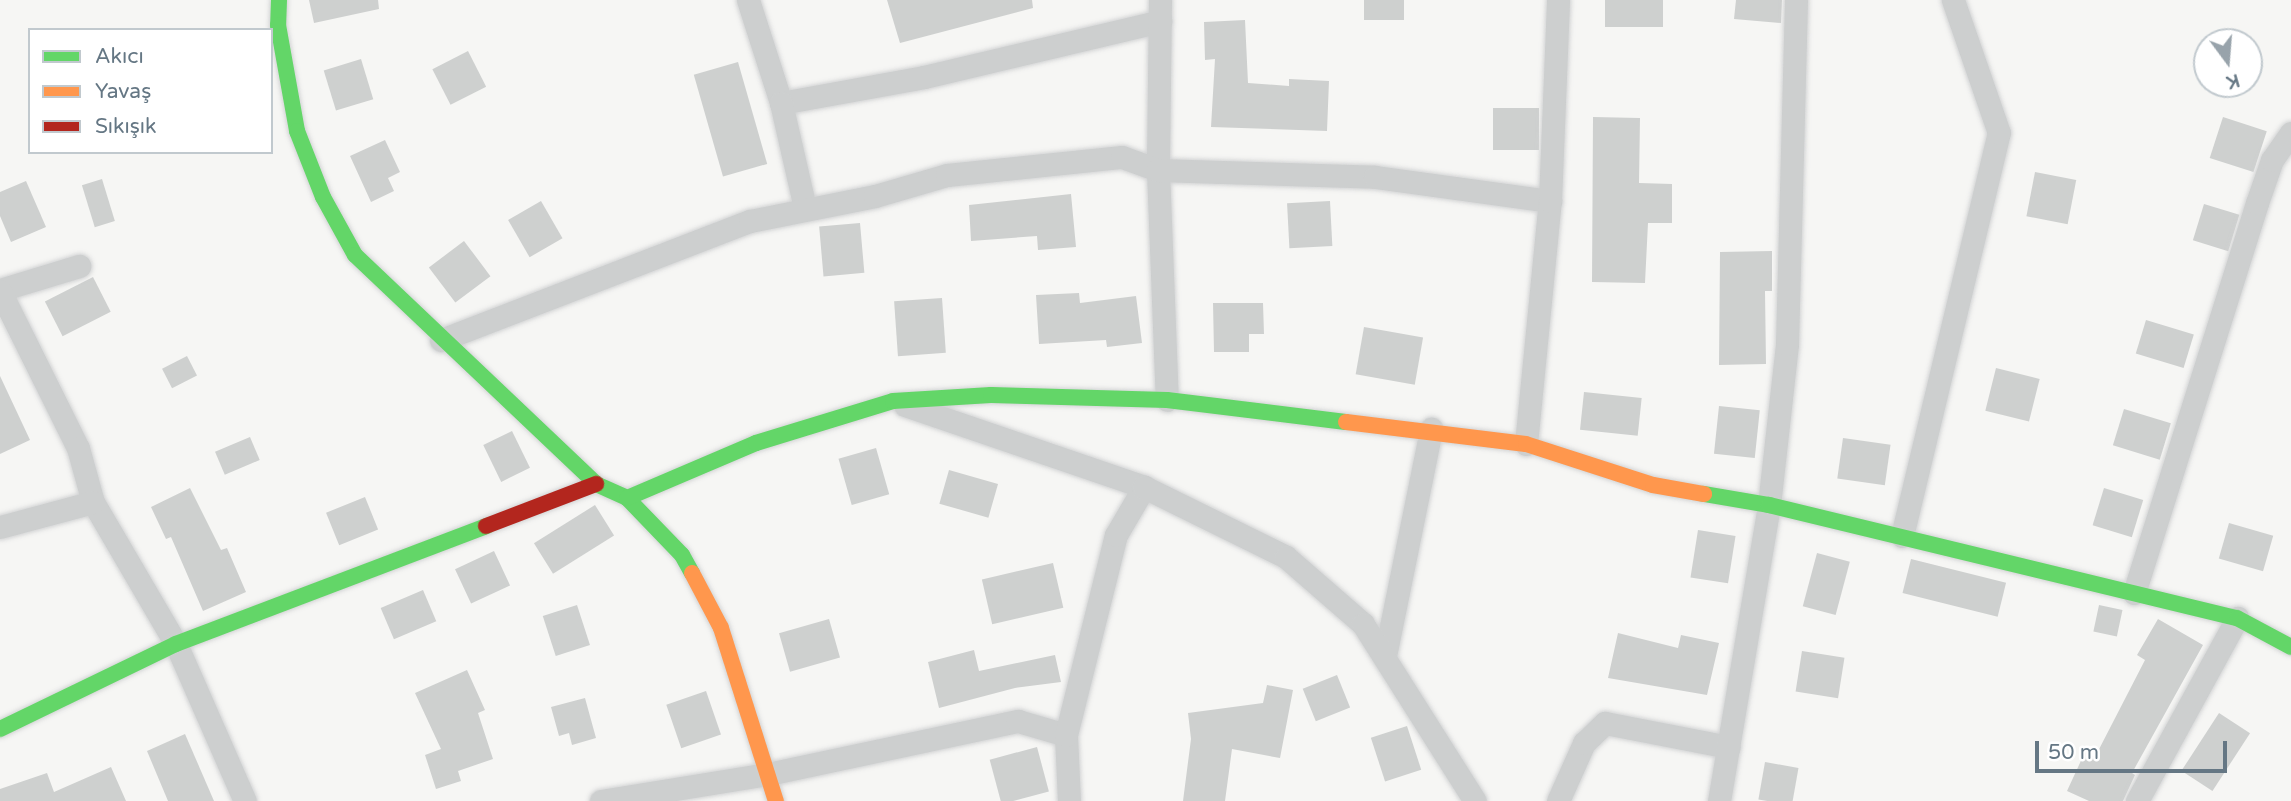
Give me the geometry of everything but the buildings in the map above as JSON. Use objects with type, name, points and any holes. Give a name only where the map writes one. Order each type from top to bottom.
[{"type":"street","points":[[279,0],[278,25],[298,131],[323,197],[355,255],[441,340],[596,484],[627,498],[682,555],[721,628],[776,801]]},
{"type":"street","points":[[748,0],[781,103],[805,208]]},
{"type":"street","points":[[1527,444],[1550,201],[1558,0]]},
{"type":"street","points":[[1719,801],[1769,505],[1787,344],[1796,0]]},
{"type":"street","points":[[1902,536],[1999,133],[1953,0]]},
{"type":"street","points":[[781,103],[924,77],[1160,11],[1158,170],[1167,400]]},
{"type":"street","points":[[2134,593],[2197,406],[2257,203],[2272,160],[2291,133]]},
{"type":"street","points":[[441,340],[750,222],[805,208],[875,196],[947,175],[1122,157],[1158,170],[1375,177],[1550,201]]},
{"type":"street","points":[[79,266],[0,290],[78,448],[93,502],[176,643],[245,801]]},
{"type":"street","points":[[627,498],[755,443],[892,401],[991,394],[1167,400],[1431,429],[1527,444],[1654,485],[1769,505],[2237,618],[2291,647]]},
{"type":"street","points":[[892,401],[1144,487],[1286,557],[1363,624],[1475,801]]},
{"type":"street","points":[[1385,656],[1431,429]]},
{"type":"street","points":[[0,729],[176,643],[596,484]]},
{"type":"street","points":[[1069,801],[1066,735],[1116,536],[1144,487]]},
{"type":"street","points":[[0,527],[93,502]]},
{"type":"street","points":[[2137,801],[2237,618]]},
{"type":"street","points":[[601,801],[768,774],[1018,722],[1066,735]]},
{"type":"street","points":[[1558,801],[1584,743],[1605,723],[1728,747]]},
{"type":"traffic: fast","points":[[279,0],[278,25],[297,131],[323,197],[355,255],[596,484],[627,498],[682,555],[692,573]]},
{"type":"traffic: fast","points":[[627,498],[756,443],[893,401],[991,395],[1167,400],[1346,422]]},
{"type":"traffic: fast","points":[[1704,494],[1769,505],[2237,618],[2291,647]]},
{"type":"traffic: fast","points":[[0,729],[176,644],[486,526]]},
{"type":"traffic: slow","points":[[1346,422],[1526,444],[1653,485],[1704,494]]},
{"type":"traffic: slow","points":[[692,573],[721,628],[776,801]]},
{"type":"traffic: jam","points":[[486,526],[596,484]]}]
